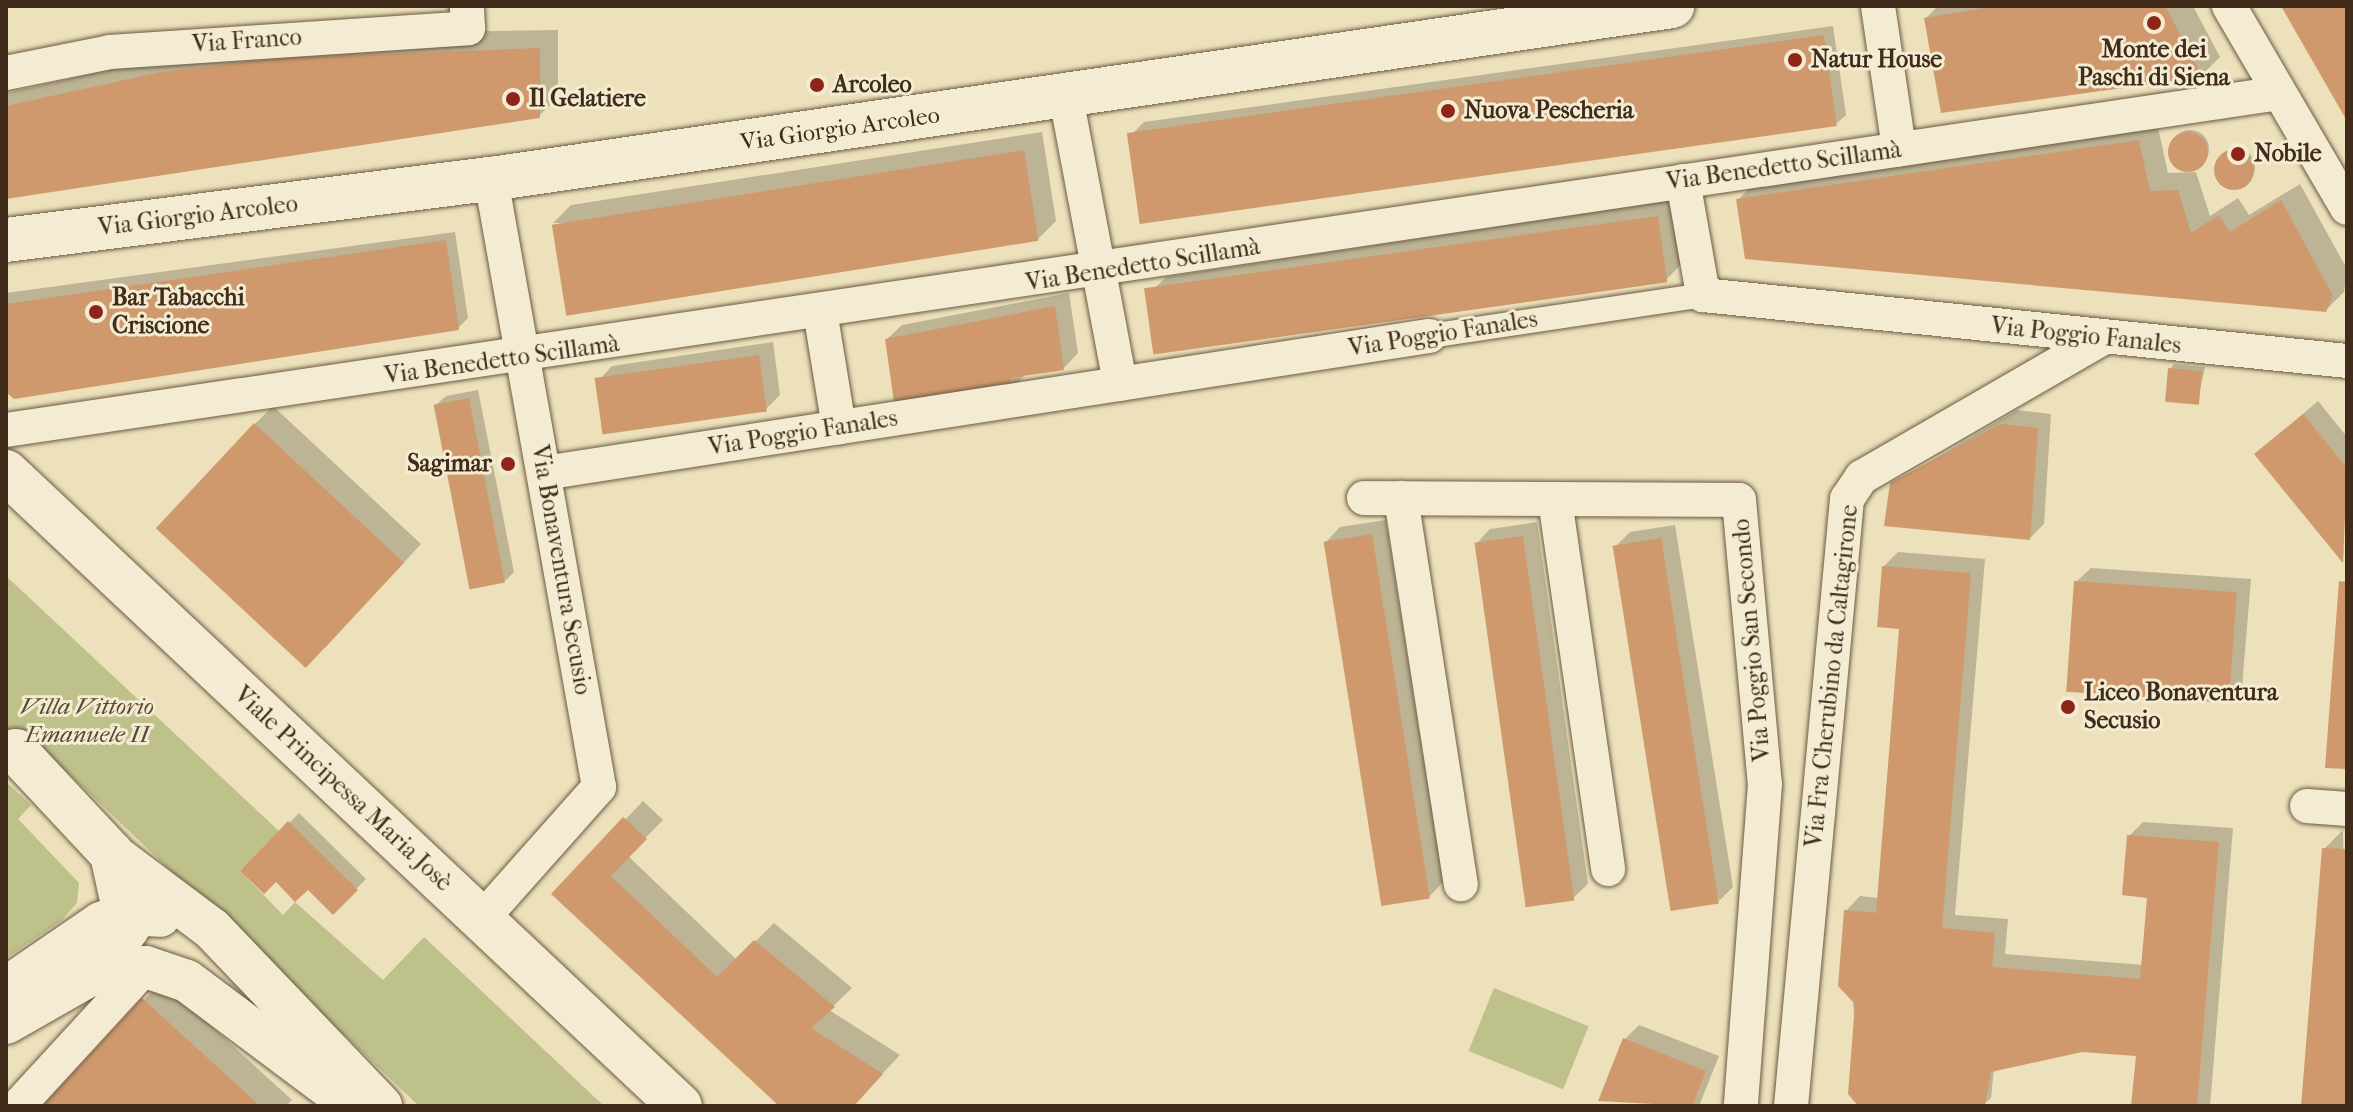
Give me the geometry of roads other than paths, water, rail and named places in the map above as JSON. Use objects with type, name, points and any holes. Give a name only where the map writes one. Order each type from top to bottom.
[{"type":"main road","name":"Via Giorgio Arcoleo","points":[[6,240],[491,179],[1672,6]]},
{"type":"main road","name":"Viale Principessa Maria Josè","points":[[6,472],[680,1106]]},
{"type":"main road","points":[[6,1022],[97,970],[116,951],[128,927],[112,854],[16,751]]},
{"type":"street","name":"Via Franco","points":[[6,73],[110,52],[468,28],[467,6]]},
{"type":"street","points":[[1878,6],[1899,149]]},
{"type":"street","points":[[2229,6],[2345,198]]},
{"type":"street","name":"Via Benedetto Scillamà","points":[[6,430],[524,358],[820,311],[1099,274],[1683,181],[2279,93]]},
{"type":"street","points":[[1066,97],[1120,384]]},
{"type":"street","name":"Via Bonaventura Secusio","points":[[481,920],[599,787],[491,179]]},
{"type":"street","points":[[1683,181],[1703,295]]},
{"type":"street","name":"Via Poggio Fanales","points":[[544,473],[1703,295],[2101,339],[2347,361]]},
{"type":"street","points":[[820,311],[839,427]]},
{"type":"street","name":"Via Fra Cherubino da Caltagirone","points":[[1791,1106],[1847,499],[1862,477],[2101,339]]},
{"type":"street","name":"Via Poggio San Secondo","points":[[1364,498],[1739,500],[1765,784],[1741,1106]]},
{"type":"street","points":[[1401,498],[1461,884]]},
{"type":"street","points":[[1555,500],[1608,869]]},
{"type":"street","points":[[2307,806],[2347,809]]},
{"type":"street","points":[[112,854],[212,929],[381,1106]]},
{"type":"street","points":[[6,988],[125,914],[212,929]]},
{"type":"street","points":[[97,970],[146,967],[187,981],[238,1014],[354,1106]]},
{"type":"street","points":[[18,1106],[146,967]]},
{"type":"place","name":"Monte dei Paschi di Siena","points":[[2154,23]]},
{"type":"place","name":"Natur House","points":[[1795,60]]},
{"type":"place","name":"Arcoleo","points":[[817,85]]},
{"type":"place","name":"Il Gelatiere","points":[[513,99]]},
{"type":"place","name":"Nuova Pescheria","points":[[1448,111]]},
{"type":"place","name":"Nobile","points":[[2238,154]]},
{"type":"place","name":"Bar Tabacchi Criscione","points":[[96,312]]},
{"type":"place","name":"Sagimar","points":[[508,464]]},
{"type":"place","name":"Liceo Bonaventura Secusio","points":[[2068,707]]},
{"type":"park label","name":"Villa Vittorio Emanuele II","points":[[87,721]]}]
